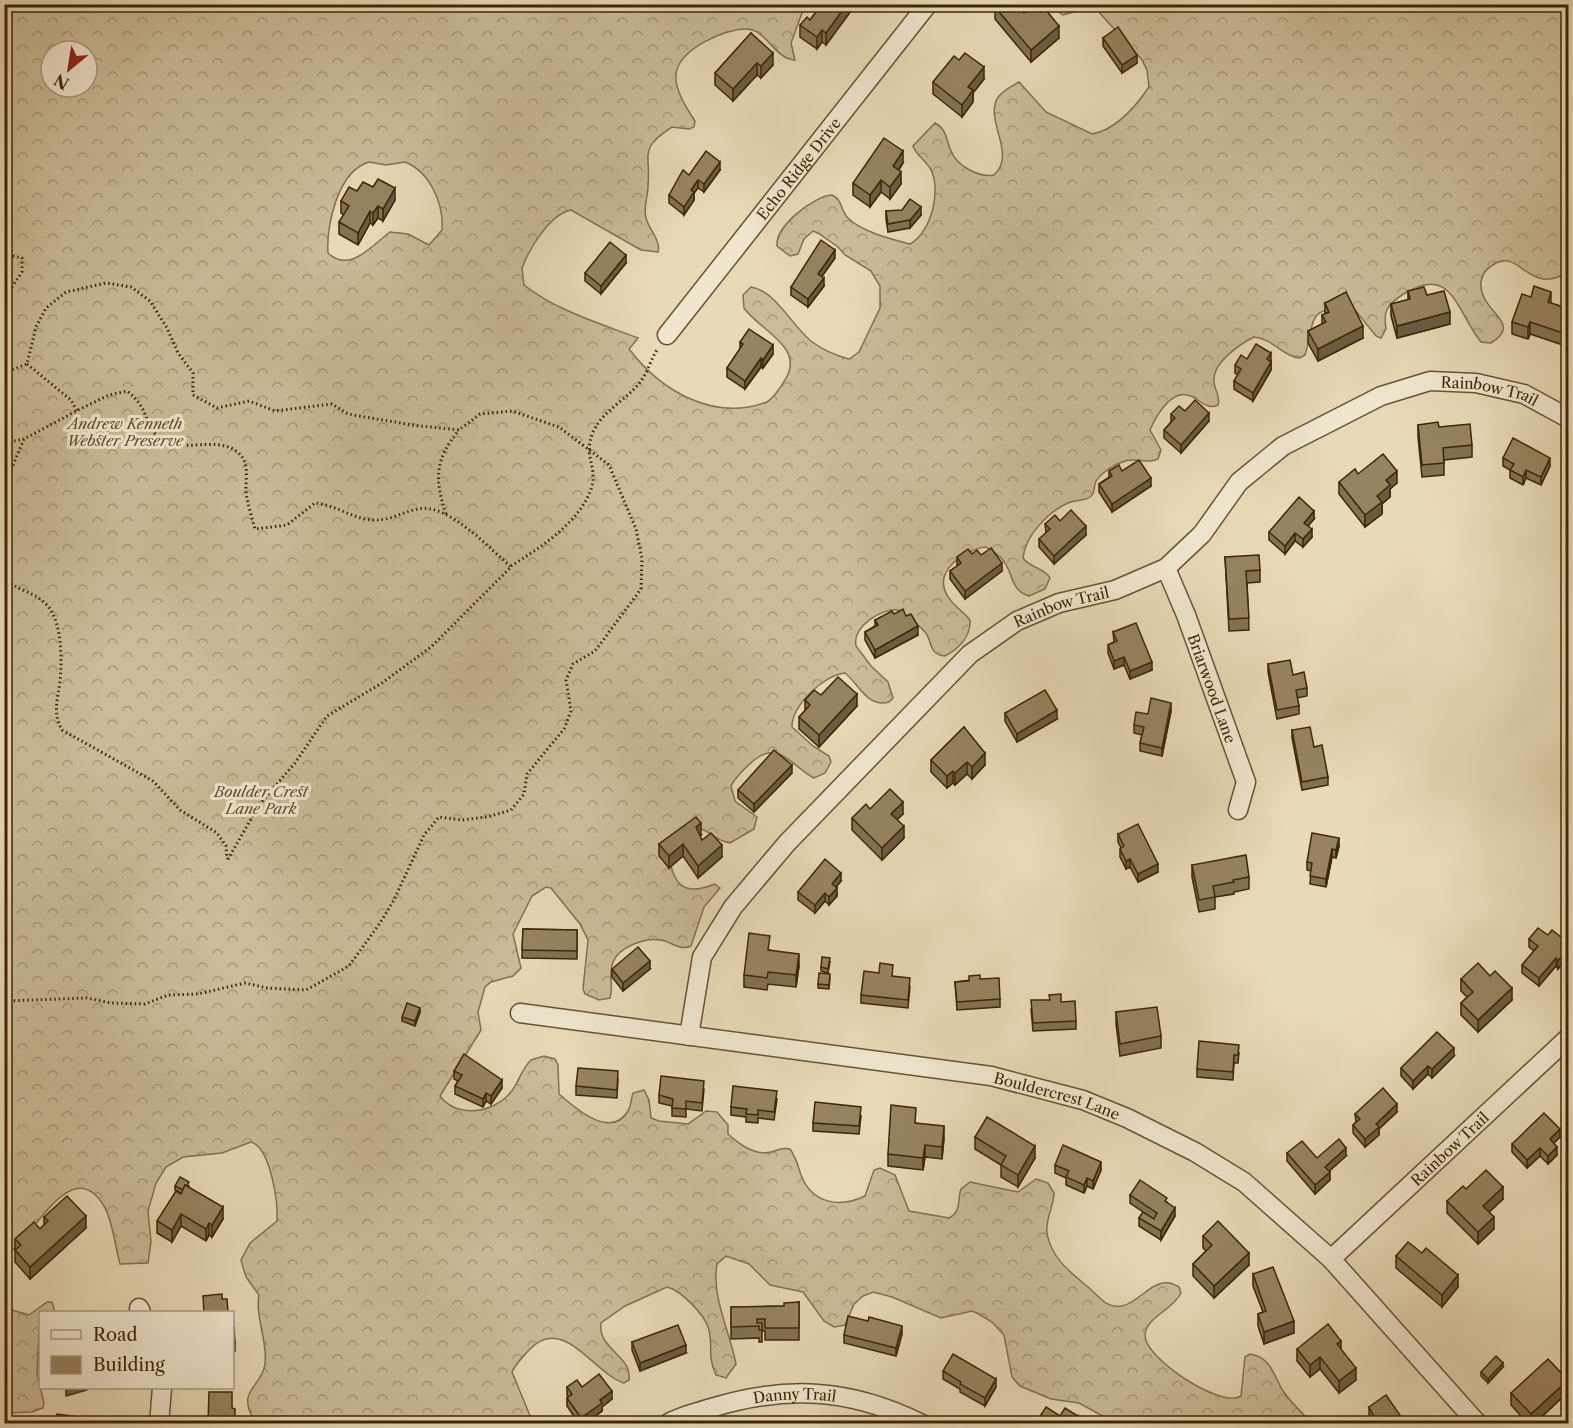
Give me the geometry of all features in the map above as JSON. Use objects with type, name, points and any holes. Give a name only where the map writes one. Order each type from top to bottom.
[{"type":"street","name":"Echo Ridge Drive","points":[[667,334],[928,4]]},
{"type":"street","name":"Rainbow Trail","points":[[688,1036],[702,957],[733,907],[787,843],[970,654],[1017,621],[1059,603],[1115,590],[1166,568],[1202,534],[1239,483],[1284,446],[1381,396],[1430,381],[1476,383],[1524,394],[1569,418]]},
{"type":"street","name":"Briarwood Lane","points":[[1166,568],[1186,615],[1246,782],[1238,810]]},
{"type":"street","name":"Bouldercrest Lane","points":[[520,1013],[991,1077],[1083,1100],[1127,1118],[1185,1147],[1244,1182],[1332,1259],[1478,1424]]},
{"type":"street","name":"Rainbow Trail","points":[[1332,1259],[1569,1038]]},
{"type":"street","points":[[159,1424],[162,1389]]},
{"type":"street","name":"Danny Trail","points":[[667,1424],[741,1399],[802,1391],[866,1401],[922,1424]]},
{"type":"path","points":[[4,20],[23,4]]},
{"type":"path","points":[[4,254],[7,252],[22,258],[22,272],[4,299]]},
{"type":"path","points":[[27,364],[36,327],[46,308],[66,292],[106,284],[131,287],[150,301],[178,353],[193,373],[193,395],[217,408],[249,401],[275,411],[332,404],[348,414],[459,430]]},
{"type":"path","points":[[4,578],[32,593],[50,608],[56,622],[59,636],[60,682],[55,698],[56,719],[62,730],[153,781],[180,810],[218,833],[226,846],[227,861],[259,805],[295,763],[327,716],[382,683],[431,647],[511,567],[530,554],[581,507],[592,485],[592,465],[587,449],[594,429],[641,380],[651,358],[667,334]]},
{"type":"path","points":[[4,373],[27,364]]},
{"type":"path","points":[[27,364],[71,400],[77,411]]},
{"type":"path","points":[[4,450],[14,441],[24,439],[109,395],[127,391],[144,408],[157,436],[166,441],[195,445],[225,444],[244,457],[248,472],[246,496],[255,529],[286,525],[315,503],[330,504],[371,520],[388,519],[420,508],[446,514],[511,567]]},
{"type":"path","points":[[4,1001],[87,998],[111,1003],[145,1004],[168,995],[198,994],[245,983],[267,988],[306,990],[349,966],[385,915],[424,835],[439,817],[462,820],[487,817],[511,810],[524,794],[527,774],[564,729],[571,711],[566,681],[573,664],[595,651],[641,589],[642,559],[636,529],[609,465],[559,427],[512,411],[480,414],[459,430],[450,442],[436,476],[446,514]]},
{"type":"path","points":[[4,486],[24,439]]},
{"type":"green space","points":[[4,5],[805,5],[791,43],[795,60],[781,55],[760,34],[746,29],[726,33],[704,42],[685,56],[679,65],[676,74],[677,86],[695,121],[694,127],[689,129],[672,127],[661,134],[648,152],[645,214],[658,243],[658,252],[641,250],[571,210],[555,218],[541,233],[522,268],[524,285],[550,302],[579,316],[638,338],[629,349],[657,378],[673,390],[708,405],[728,408],[747,407],[767,402],[779,389],[790,368],[790,358],[785,349],[744,308],[743,295],[751,287],[760,290],[776,302],[804,335],[819,347],[849,359],[859,352],[880,308],[880,286],[871,271],[845,255],[818,233],[813,231],[804,239],[798,254],[790,256],[777,246],[782,230],[806,206],[832,195],[838,200],[845,215],[854,223],[877,234],[910,244],[924,230],[935,198],[935,187],[930,168],[913,146],[935,123],[944,132],[958,162],[975,173],[994,175],[1003,157],[994,115],[995,105],[1001,94],[1019,82],[1046,112],[1092,134],[1109,128],[1138,102],[1149,87],[1147,70],[1142,60],[1098,11],[1081,10],[1063,15],[1050,5],[1568,5],[1568,272],[1554,278],[1542,279],[1509,261],[1500,261],[1488,268],[1481,280],[1482,292],[1502,322],[1503,329],[1500,336],[1491,343],[1481,342],[1451,294],[1442,287],[1432,284],[1419,286],[1393,302],[1387,309],[1386,329],[1381,338],[1376,336],[1351,305],[1319,313],[1312,324],[1305,355],[1300,358],[1288,354],[1261,338],[1254,337],[1235,349],[1222,361],[1215,374],[1214,384],[1219,399],[1218,405],[1209,406],[1187,395],[1175,397],[1169,401],[1150,430],[1161,450],[1158,459],[1154,461],[1127,460],[1115,466],[1098,478],[1090,497],[1060,507],[1033,533],[1023,558],[1048,575],[1050,578],[1045,589],[1029,596],[1018,590],[1006,564],[986,547],[961,557],[953,563],[944,578],[944,586],[949,599],[970,620],[966,637],[950,653],[945,656],[936,653],[925,632],[898,610],[884,612],[863,626],[858,632],[856,646],[871,666],[888,682],[893,698],[889,702],[881,703],[869,699],[845,673],[819,685],[797,710],[792,727],[813,746],[829,756],[831,762],[825,773],[814,778],[785,757],[770,753],[762,755],[744,769],[731,786],[735,801],[757,817],[754,829],[730,843],[692,826],[669,856],[674,875],[683,886],[696,889],[715,884],[720,888],[704,907],[691,946],[679,947],[655,939],[633,944],[621,952],[613,962],[610,998],[599,1000],[585,994],[583,989],[588,940],[580,924],[551,888],[546,887],[532,896],[513,934],[521,968],[513,976],[491,982],[485,987],[478,1012],[481,1030],[440,1096],[456,1108],[486,1109],[504,1099],[511,1092],[531,1060],[544,1056],[555,1059],[558,1065],[559,1094],[593,1119],[612,1123],[621,1119],[629,1109],[633,1093],[644,1090],[649,1100],[651,1118],[659,1121],[688,1124],[706,1111],[717,1112],[728,1125],[728,1134],[748,1149],[765,1153],[790,1149],[806,1185],[819,1198],[828,1201],[846,1202],[865,1196],[874,1170],[880,1168],[895,1175],[909,1211],[949,1218],[956,1212],[961,1189],[970,1182],[1018,1192],[1036,1179],[1048,1183],[1054,1193],[1048,1218],[1049,1242],[1057,1257],[1068,1270],[1103,1301],[1111,1306],[1122,1306],[1156,1285],[1170,1283],[1179,1287],[1181,1293],[1177,1299],[1150,1323],[1145,1335],[1148,1345],[1170,1368],[1202,1388],[1231,1398],[1241,1396],[1245,1357],[1250,1354],[1257,1356],[1267,1363],[1286,1395],[1312,1423],[1115,1423],[1079,1403],[1051,1399],[1020,1386],[1012,1377],[1004,1335],[992,1322],[977,1313],[972,1311],[941,1318],[892,1297],[873,1292],[863,1296],[854,1304],[845,1325],[834,1327],[824,1321],[803,1292],[770,1285],[749,1264],[726,1256],[717,1264],[717,1289],[736,1364],[726,1378],[716,1375],[713,1368],[707,1324],[686,1298],[667,1287],[625,1306],[601,1323],[604,1340],[621,1358],[629,1372],[629,1380],[624,1383],[601,1369],[566,1342],[554,1338],[542,1340],[529,1350],[512,1372],[533,1423],[256,1423],[250,1412],[248,1396],[263,1372],[265,1347],[258,1304],[259,1295],[246,1277],[241,1260],[250,1243],[277,1221],[272,1177],[264,1154],[258,1146],[251,1142],[222,1153],[183,1157],[166,1167],[156,1183],[148,1211],[151,1242],[148,1263],[120,1264],[112,1226],[104,1206],[91,1192],[78,1188],[65,1194],[52,1205],[16,1247],[5,1255]],"holes":[[[369,162],[386,165],[405,162],[422,173],[438,200],[442,230],[429,245],[408,234],[390,232],[353,259],[336,259],[328,253],[329,228],[342,187],[358,167]]]},
{"type":"green space","points":[[47,1302],[52,1302],[55,1311],[39,1311],[37,1374],[44,1403],[43,1408],[32,1412],[5,1413],[5,1304],[12,1310],[29,1315]]},
{"type":"building","points":[[822,4],[847,4],[826,33],[822,30],[817,37],[800,25],[807,17],[810,20]]},
{"type":"building","points":[[998,4],[1017,4],[1024,13],[1034,4],[1041,4],[1059,26],[1031,50],[995,7]]},
{"type":"building","points":[[1118,27],[1137,55],[1122,65],[1103,38]]},
{"type":"building","points":[[751,33],[773,53],[761,66],[757,63],[733,89],[715,73]]},
{"type":"building","points":[[965,53],[984,67],[968,87],[973,90],[962,105],[933,82],[954,56],[959,60]]},
{"type":"building","points":[[884,138],[903,151],[893,166],[901,172],[890,187],[881,180],[870,195],[853,183]]},
{"type":"building","points":[[706,151],[720,162],[704,184],[698,180],[691,190],[694,192],[684,207],[669,195],[683,170],[689,175]]},
{"type":"building","points":[[378,179],[395,188],[383,209],[378,206],[373,213],[370,211],[358,233],[339,222],[349,206],[341,201],[349,187],[357,191],[363,182],[373,187]]},
{"type":"building","points":[[910,199],[921,207],[910,220],[888,224],[886,211],[902,210]]},
{"type":"building","points":[[821,240],[835,250],[818,274],[824,278],[808,299],[791,287]]},
{"type":"building","points":[[610,242],[626,255],[601,286],[585,273]]},
{"type":"building","points":[[1534,286],[1551,292],[1548,302],[1569,309],[1569,327],[1566,334],[1530,322],[1528,327],[1512,322],[1522,294],[1531,297]]},
{"type":"building","points":[[1424,287],[1427,295],[1444,291],[1450,312],[1397,326],[1391,304],[1410,299],[1408,291]]},
{"type":"building","points":[[1346,292],[1363,326],[1318,349],[1308,331],[1326,322],[1322,315],[1329,312],[1325,303]]},
{"type":"building","points":[[749,329],[773,345],[745,381],[727,368],[743,344],[740,342]]},
{"type":"building","points":[[1256,344],[1271,353],[1267,359],[1271,362],[1253,393],[1234,381],[1241,369],[1235,365],[1241,355],[1247,359]]},
{"type":"building","points":[[1195,400],[1209,413],[1181,445],[1164,430],[1175,418],[1171,414],[1179,406],[1185,411]]},
{"type":"building","points":[[1438,422],[1439,427],[1470,424],[1472,445],[1443,448],[1444,463],[1422,465],[1418,425]]},
{"type":"building","points":[[1513,438],[1550,458],[1541,477],[1526,470],[1523,477],[1510,470],[1514,464],[1503,458]]},
{"type":"building","points":[[1383,454],[1397,471],[1386,480],[1390,485],[1377,496],[1382,502],[1365,515],[1339,482],[1355,469],[1358,474]]},
{"type":"building","points":[[1139,460],[1151,478],[1112,504],[1099,484],[1112,476],[1109,471],[1119,465],[1122,471]]},
{"type":"building","points":[[1299,497],[1314,511],[1304,523],[1312,529],[1303,539],[1295,533],[1285,546],[1269,532]]},
{"type":"building","points":[[1071,510],[1086,526],[1054,556],[1039,539],[1050,529],[1045,524],[1055,515],[1060,521]]},
{"type":"building","points":[[991,548],[1002,563],[965,591],[950,571],[961,563],[957,557],[968,549],[972,554],[977,550],[981,555]]},
{"type":"building","points":[[1259,555],[1260,570],[1246,571],[1249,618],[1229,619],[1225,557]]},
{"type":"building","points":[[903,609],[906,616],[911,614],[918,626],[875,650],[865,632],[878,625],[875,620],[892,611],[894,614]]},
{"type":"building","points":[[1136,623],[1152,662],[1130,671],[1124,657],[1114,661],[1108,645],[1117,641],[1113,632]]},
{"type":"building","points":[[1290,660],[1293,675],[1304,672],[1307,688],[1296,690],[1299,706],[1277,710],[1268,664]]},
{"type":"building","points":[[838,677],[857,694],[819,735],[799,717],[810,705],[805,700],[814,690],[821,695]]},
{"type":"building","points":[[1045,690],[1057,710],[1017,734],[1005,713]]},
{"type":"building","points":[[1151,698],[1171,703],[1162,748],[1140,743],[1144,727],[1134,725],[1136,712],[1148,714]]},
{"type":"building","points":[[964,727],[985,753],[972,767],[967,762],[955,773],[953,771],[947,776],[931,760]]},
{"type":"building","points":[[1310,727],[1314,747],[1322,745],[1328,777],[1302,782],[1292,730]]},
{"type":"building","points":[[774,750],[792,765],[754,804],[738,790]]},
{"type":"building","points":[[890,789],[903,802],[891,814],[904,826],[882,848],[852,818],[866,804],[870,809]]},
{"type":"building","points":[[696,817],[701,823],[696,827],[702,840],[711,833],[722,845],[698,866],[683,844],[669,856],[659,844]]},
{"type":"building","points":[[1138,824],[1158,864],[1138,874],[1130,859],[1126,861],[1120,849],[1124,846],[1118,834]]},
{"type":"building","points":[[1312,833],[1339,838],[1336,850],[1332,849],[1326,879],[1310,876],[1312,863],[1307,862]]},
{"type":"building","points":[[1246,855],[1249,877],[1213,886],[1215,897],[1199,900],[1192,865]]},
{"type":"building","points":[[825,859],[841,873],[832,884],[837,888],[829,897],[825,893],[815,905],[798,892]]},
{"type":"building","points":[[1538,928],[1548,935],[1552,930],[1568,943],[1564,949],[1566,951],[1558,961],[1556,958],[1539,978],[1522,965],[1538,946],[1529,939]]},
{"type":"building","points":[[523,929],[577,930],[577,951],[522,950]]},
{"type":"building","points":[[749,933],[770,936],[768,950],[799,954],[796,975],[768,972],[767,978],[744,975]]},
{"type":"building","points":[[638,947],[650,961],[623,983],[612,969]]},
{"type":"building","points":[[822,957],[830,958],[828,969],[821,967]]},
{"type":"building","points":[[880,963],[893,965],[892,976],[910,978],[908,1000],[861,995],[864,971],[879,973]]},
{"type":"building","points":[[1478,963],[1490,976],[1495,971],[1512,988],[1478,1020],[1461,1003],[1473,992],[1461,979]]},
{"type":"building","points":[[819,973],[830,974],[829,985],[818,984]]},
{"type":"building","points":[[980,975],[980,979],[999,978],[1000,999],[957,1002],[955,982],[969,981],[969,976]]},
{"type":"building","points":[[1061,994],[1061,1002],[1075,1001],[1076,1021],[1033,1023],[1031,1000],[1050,1000],[1049,995]]},
{"type":"building","points":[[407,1003],[420,1008],[415,1021],[402,1017]]},
{"type":"building","points":[[1157,1007],[1161,1036],[1120,1044],[1116,1012]]},
{"type":"building","points":[[1437,1032],[1454,1048],[1432,1069],[1428,1066],[1413,1081],[1401,1068]]},
{"type":"building","points":[[1199,1041],[1239,1045],[1238,1055],[1234,1055],[1233,1072],[1197,1069]]},
{"type":"building","points":[[464,1054],[502,1080],[491,1096],[486,1093],[483,1099],[455,1086],[462,1075],[454,1071]]},
{"type":"building","points":[[578,1068],[618,1071],[617,1090],[576,1086]]},
{"type":"building","points":[[661,1076],[704,1081],[702,1103],[686,1101],[686,1109],[672,1108],[673,1099],[659,1095]]},
{"type":"building","points":[[733,1086],[777,1091],[774,1112],[758,1110],[758,1115],[746,1114],[747,1109],[731,1107]]},
{"type":"building","points":[[1383,1088],[1397,1104],[1376,1124],[1379,1127],[1365,1139],[1353,1125],[1360,1119],[1355,1114]]},
{"type":"building","points":[[815,1102],[861,1107],[859,1126],[813,1123]]},
{"type":"building","points":[[891,1105],[916,1108],[915,1123],[944,1126],[942,1147],[925,1145],[923,1158],[888,1154]]},
{"type":"building","points":[[1544,1113],[1560,1129],[1550,1139],[1557,1147],[1548,1156],[1540,1148],[1527,1160],[1512,1144]]},
{"type":"building","points":[[987,1117],[1035,1146],[1018,1175],[1001,1165],[1006,1156],[975,1137]]},
{"type":"building","points":[[1339,1139],[1346,1148],[1325,1167],[1330,1172],[1315,1185],[1287,1153],[1302,1141],[1317,1158]]},
{"type":"building","points":[[1063,1145],[1101,1162],[1093,1181],[1087,1178],[1084,1185],[1066,1177],[1069,1171],[1055,1165]]},
{"type":"building","points":[[1486,1170],[1503,1187],[1483,1206],[1494,1217],[1478,1232],[1447,1201],[1463,1186],[1466,1189]]},
{"type":"building","points":[[180,1177],[189,1182],[183,1190],[175,1186]]},
{"type":"building","points":[[1140,1180],[1167,1198],[1165,1201],[1175,1208],[1161,1231],[1139,1218],[1143,1212],[1154,1219],[1157,1213],[1130,1195]]},
{"type":"building","points":[[185,1185],[223,1207],[212,1225],[209,1223],[206,1229],[181,1214],[172,1230],[157,1221],[176,1191],[181,1194]]},
{"type":"building","points":[[67,1196],[86,1216],[30,1267],[15,1250],[21,1245],[15,1239],[34,1222],[40,1229],[48,1221],[44,1217]]},
{"type":"building","points":[[1218,1221],[1249,1253],[1214,1286],[1193,1264],[1212,1245],[1203,1236]]},
{"type":"building","points":[[1408,1242],[1422,1253],[1426,1248],[1458,1275],[1442,1295],[1396,1256]]},
{"type":"building","points":[[1273,1267],[1294,1321],[1264,1332],[1258,1314],[1266,1311],[1253,1274]]},
{"type":"building","points":[[222,1294],[222,1299],[227,1299],[228,1311],[204,1311],[203,1296]]},
{"type":"building","points":[[799,1302],[799,1328],[765,1328],[765,1319],[757,1319],[757,1323],[762,1323],[762,1330],[759,1330],[759,1326],[731,1327],[731,1307],[784,1306],[784,1303]]},
{"type":"building","points":[[848,1316],[868,1321],[869,1317],[902,1326],[896,1348],[844,1335]]},
{"type":"building","points":[[1328,1324],[1341,1341],[1337,1344],[1356,1368],[1339,1381],[1320,1357],[1310,1365],[1297,1349]]},
{"type":"building","points":[[678,1325],[686,1345],[640,1363],[632,1342]]},
{"type":"building","points":[[953,1354],[996,1379],[985,1398],[943,1371]]},
{"type":"building","points":[[1496,1356],[1503,1363],[1488,1379],[1481,1372]]},
{"type":"building","points":[[1548,1359],[1568,1380],[1531,1414],[1511,1393]]},
{"type":"building","points":[[599,1374],[612,1391],[600,1400],[602,1403],[581,1418],[567,1398],[572,1394],[567,1387],[577,1380],[582,1387]]},
{"type":"building","points":[[209,1392],[232,1392],[235,1424],[208,1424]]},
{"type":"building","points":[[1386,1395],[1406,1424],[1378,1424],[1369,1407]]},
{"type":"building","points":[[1046,1407],[1060,1416],[1065,1408],[1078,1416],[1073,1424],[1035,1424]]},
{"type":"building","points":[[57,1414],[100,1420],[100,1424],[56,1424]]},
{"type":"park label","name":"Andrew Kenneth Webster Preserve","points":[[125,432]]},
{"type":"park label","name":"Boulder Crest Lane Park","points":[[261,800]]}]
